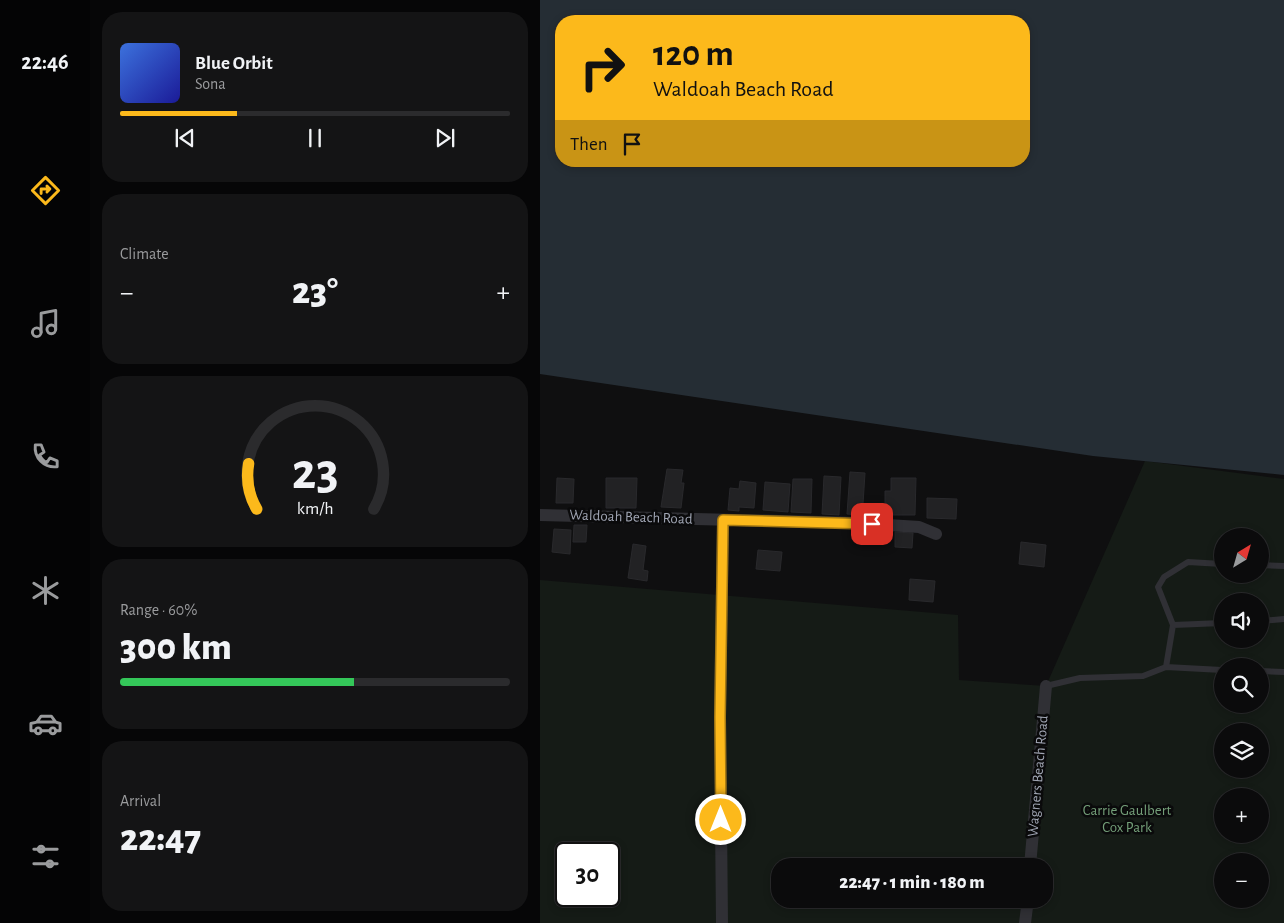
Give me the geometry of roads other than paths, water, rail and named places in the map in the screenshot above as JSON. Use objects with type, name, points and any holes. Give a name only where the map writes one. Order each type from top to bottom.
[{"type":"street","name":"Waldoah Beach Road","points":[[540,515],[857,523],[919,527],[936,534]]},
{"type":"street","points":[[722,923],[720,717],[723,520]]},
{"type":"street","name":"Wagners Beach Road","points":[[1031,858],[1046,686]]},
{"type":"street","points":[[1025,923],[1027,908]]},
{"type":"lane","points":[[1166,667],[1174,625],[1158,587],[1164,577],[1188,562],[1214,564]]},
{"type":"lane","points":[[1269,565],[1284,566]]},
{"type":"lane","points":[[1269,621],[1284,620]]},
{"type":"lane","points":[[1174,625],[1214,623]]},
{"type":"lane","points":[[1046,686],[1080,678],[1144,676],[1166,667],[1214,670]]},
{"type":"lane","points":[[1269,671],[1284,672]]},
{"type":"park label","name":"Carrie Gaulbert Cox Park","points":[[1127,818]]}]
